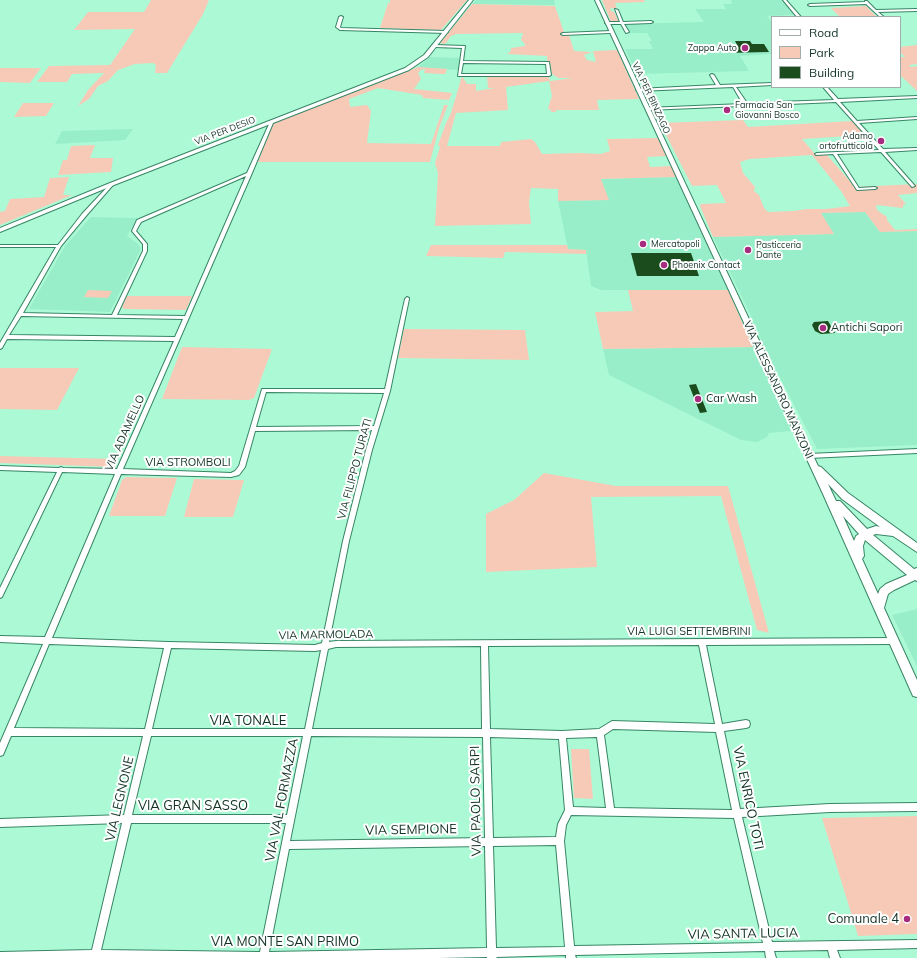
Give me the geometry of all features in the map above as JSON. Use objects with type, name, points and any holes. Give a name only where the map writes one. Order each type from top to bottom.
[{"type":"main road","points":[[464,9],[471,0]]},
{"type":"main road","points":[[464,9],[474,0]]},
{"type":"main road","name":"VIA PER BINZAGO","points":[[597,0],[610,32],[676,170]]},
{"type":"main road","name":"VIA PER DESIO","points":[[0,230],[112,184],[404,71],[422,60],[464,9]]},
{"type":"main road","name":"VIA ALESSANDRO MANZONI","points":[[676,170],[810,459],[860,562],[879,609],[917,692]]},
{"type":"main road","points":[[810,459],[845,496],[896,532],[916,549]]},
{"type":"main road","points":[[828,494],[851,521],[865,534],[916,575],[890,587],[884,592],[879,609]]},
{"type":"main road","points":[[860,562],[858,546],[860,539],[865,534],[876,530],[896,532]]},
{"type":"street","points":[[784,0],[798,16]]},
{"type":"street","points":[[864,0],[881,16]]},
{"type":"street","points":[[810,5],[867,3]]},
{"type":"street","points":[[616,10],[628,32]]},
{"type":"street","points":[[876,11],[917,10]]},
{"type":"street","points":[[341,17],[338,27],[340,29],[446,32]]},
{"type":"street","points":[[607,23],[651,22]]},
{"type":"street","points":[[563,34],[610,32]]},
{"type":"street","points":[[435,46],[463,46],[459,75],[549,75],[548,63],[462,62]]},
{"type":"street","points":[[712,75],[719,86]]},
{"type":"street","points":[[638,90],[771,84]]},
{"type":"street","points":[[734,86],[745,104]]},
{"type":"street","points":[[826,88],[913,186]]},
{"type":"street","points":[[647,109],[917,98]]},
{"type":"street","points":[[856,122],[917,118]]},
{"type":"street","name":"VIA ADAMELLO","points":[[0,752],[119,472],[250,173],[270,123]]},
{"type":"street","points":[[817,154],[917,148]]},
{"type":"street","points":[[834,154],[858,189],[875,188]]},
{"type":"street","points":[[114,316],[145,251],[145,244],[134,231],[136,224],[143,218],[250,173]]},
{"type":"street","points":[[0,347],[59,246],[112,184]]},
{"type":"street","points":[[0,246],[59,246]]},
{"type":"street","name":"VIA FILIPPO TURATI","points":[[325,646],[346,541],[375,428],[387,391],[407,299]]},
{"type":"street","points":[[19,314],[187,318]]},
{"type":"street","points":[[0,333],[7,335],[178,339]]},
{"type":"street","name":"VIA STROMBOLI","points":[[0,468],[231,475],[237,473],[242,467],[264,390],[387,391]]},
{"type":"street","points":[[253,429],[375,428]]},
{"type":"street","points":[[810,459],[917,451]]},
{"type":"street","points":[[0,595],[61,469]]},
{"type":"street","name":"VIA MARMOLADA","points":[[0,639],[315,648],[336,644],[484,644]]},
{"type":"street","name":"VIA LUIGI SETTEMBRINI","points":[[484,644],[894,641]]},
{"type":"street","name":"VIA ENRICO TOTI","points":[[702,643],[737,814],[771,958]]},
{"type":"street","name":"VIA PAOLO SARPI","points":[[484,644],[492,956]]},
{"type":"street","name":"VIA LEGNONE","points":[[96,956],[168,645]]},
{"type":"street","name":"VIA VAL FORMAZZA","points":[[263,957],[325,646]]},
{"type":"street","points":[[610,811],[600,733],[612,725],[720,728],[746,724]]},
{"type":"street","name":"VIA TONALE","points":[[8,732],[487,733],[562,735],[600,733]]},
{"type":"street","points":[[562,735],[569,811],[562,824],[560,841],[571,954]]},
{"type":"street","points":[[569,811],[737,814],[830,808],[917,807]]},
{"type":"street","name":"VIA GRAN SASSO","points":[[0,823],[128,819],[291,819]]},
{"type":"street","name":"VIA SEMPIONE","points":[[286,845],[560,841]]},
{"type":"street","name":"VIA SANTA LUCIA","points":[[571,954],[769,947],[917,944]]},
{"type":"street","points":[[831,946],[835,958]]},
{"type":"street","name":"VIA MONTE SAN PRIMO","points":[[0,957],[492,956],[571,954]]},
{"type":"shaded area","points":[[476,0],[554,0],[555,5],[472,4]]},
{"type":"shaded area","points":[[731,0],[782,0],[794,15],[767,16],[771,21],[771,54],[740,56],[749,71],[637,74],[625,49],[653,49],[649,41],[652,41],[647,33],[630,33],[625,24],[704,22],[695,9],[726,9],[723,4],[732,4]]},
{"type":"shaded area","points":[[430,57],[460,58],[458,70],[418,67]]},
{"type":"shaded area","points":[[133,129],[125,140],[55,144],[62,131]]},
{"type":"shaded area","points":[[677,177],[728,290],[601,290],[591,286],[586,250],[568,249],[558,201],[608,200],[601,179]]},
{"type":"shaded area","points":[[865,212],[880,232],[917,231],[917,445],[817,449],[766,351],[713,237],[834,234],[820,213]]},
{"type":"shaded area","points":[[91,217],[137,218],[127,236],[138,244],[141,249],[110,312],[29,309],[65,246]]},
{"type":"shaded area","points":[[753,347],[791,431],[769,433],[767,437],[757,442],[741,440],[609,375],[603,349]]},
{"type":"shaded area","points":[[917,609],[917,666],[892,615]]},
{"type":"green space","points":[[151,0],[209,0],[203,14],[167,73],[155,73],[156,65],[153,63],[135,64],[118,70],[108,81],[98,86],[89,99],[78,106],[88,90],[104,73],[72,74],[67,82],[37,82],[49,66],[110,65],[135,29],[74,30],[88,12],[144,12]]},
{"type":"green space","points":[[390,0],[467,0],[441,30],[380,28]]},
{"type":"green space","points":[[602,0],[644,0],[645,2],[615,3],[617,9],[611,8],[610,10],[614,12],[619,22],[611,22]]},
{"type":"green space","points":[[472,4],[555,6],[565,35],[569,35],[574,51],[592,52],[584,55],[587,60],[596,62],[593,51],[617,50],[639,99],[597,100],[599,110],[557,110],[555,111],[557,112],[552,112],[548,108],[552,96],[549,81],[506,87],[508,110],[456,113],[447,146],[500,146],[501,142],[531,139],[535,142],[542,154],[601,154],[610,151],[607,139],[658,138],[668,156],[647,157],[650,167],[672,166],[677,177],[601,179],[609,200],[558,201],[558,189],[531,188],[529,202],[531,224],[435,226],[438,173],[435,163],[440,147],[438,145],[451,113],[462,76],[467,84],[476,84],[476,91],[495,88],[488,88],[487,76],[548,75],[550,81],[573,78],[558,78],[552,74],[550,62],[547,61],[547,56],[507,54],[511,51],[511,48],[525,46],[521,40],[523,33],[456,34],[451,36],[446,43],[440,43]]},
{"type":"green space","points":[[866,6],[876,16],[839,16],[831,8]]},
{"type":"green space","points":[[917,45],[917,64],[909,65],[911,67],[917,66],[917,91],[901,76],[901,57],[905,57],[901,53],[901,47]]},
{"type":"green space","points":[[418,67],[447,69],[445,74],[424,73],[425,69],[421,70],[418,73],[421,79],[414,89],[452,93],[449,100],[423,98],[422,95],[378,88],[349,99],[350,107],[367,105],[371,111],[367,143],[431,144],[444,105],[448,105],[439,128],[430,162],[258,162],[272,124]]},
{"type":"green space","points":[[0,68],[41,68],[30,83],[0,82]]},
{"type":"green space","points":[[23,103],[54,103],[46,116],[14,117]]},
{"type":"green space","points":[[743,120],[748,127],[852,121],[865,135],[802,139],[816,155],[827,155],[855,187],[917,184],[917,193],[898,195],[906,204],[903,205],[903,208],[876,205],[877,210],[887,217],[887,220],[895,230],[917,229],[917,231],[880,232],[865,212],[821,213],[834,234],[713,237],[700,206],[701,204],[726,203],[717,185],[692,186],[660,123]],"holes":[[[812,155],[841,191],[850,206],[826,209],[768,212],[764,208],[759,195],[754,191],[755,187],[743,173],[740,162],[750,159]]]},
{"type":"green space","points":[[95,145],[90,158],[113,158],[111,172],[58,175],[63,160],[67,160],[71,146]]},
{"type":"green space","points":[[69,177],[63,195],[72,195],[0,225],[0,212],[5,211],[10,199],[44,197],[50,178]]},
{"type":"green space","points":[[431,245],[567,245],[568,249],[586,250],[586,254],[505,252],[503,258],[426,256]]},
{"type":"green space","points":[[88,290],[112,291],[108,298],[84,297]]},
{"type":"green space","points":[[628,290],[728,290],[753,347],[603,349],[595,312],[633,311]]},
{"type":"green space","points":[[127,296],[192,296],[186,310],[124,309],[122,307]]},
{"type":"green space","points":[[404,329],[525,330],[529,360],[398,358]]},
{"type":"green space","points":[[182,347],[272,349],[254,398],[249,400],[162,399]]},
{"type":"green space","points":[[0,368],[79,368],[57,410],[0,409]]},
{"type":"green space","points":[[0,456],[118,459],[115,467],[0,463]]},
{"type":"green space","points":[[544,473],[616,486],[728,486],[769,633],[757,630],[721,496],[591,497],[597,567],[486,572],[486,514],[514,500]]},
{"type":"green space","points":[[126,477],[177,478],[165,516],[109,516],[122,480]]},
{"type":"green space","points":[[194,479],[244,480],[233,517],[184,517]]},
{"type":"green space","points":[[571,749],[589,749],[593,799],[574,798]]},
{"type":"green space","points":[[917,816],[917,934],[858,936],[822,818]]},
{"type":"building","name":"Zappa Auto","points":[[735,41],[750,41],[752,44],[764,44],[769,52],[726,53],[721,45],[737,45]]},
{"type":"building","name":"Phoenix Contact","points":[[631,253],[691,253],[699,276],[637,276]]},
{"type":"building","name":"Antichi Sapori","points":[[828,321],[835,333],[821,334],[815,331],[812,325],[814,322]]},
{"type":"building","name":"Car Wash","points":[[696,384],[707,412],[700,413],[689,385]]},
{"type":"place","name":"Zappa Auto","points":[[745,48]]},
{"type":"place","name":"Farmacia San Giovanni Bosco","points":[[727,110]]},
{"type":"place","name":"Adamo ortofrutticola","points":[[881,141]]},
{"type":"place","name":"Mercatopoli","points":[[643,244]]},
{"type":"place","name":"Pasticceria Dante","points":[[748,250]]},
{"type":"place","name":"Phoenix Contact","points":[[664,265]]},
{"type":"place","name":"Antichi Sapori","points":[[823,328]]},
{"type":"place","name":"Car Wash","points":[[698,399]]},
{"type":"place","name":"Comunale 4","points":[[907,919]]}]
